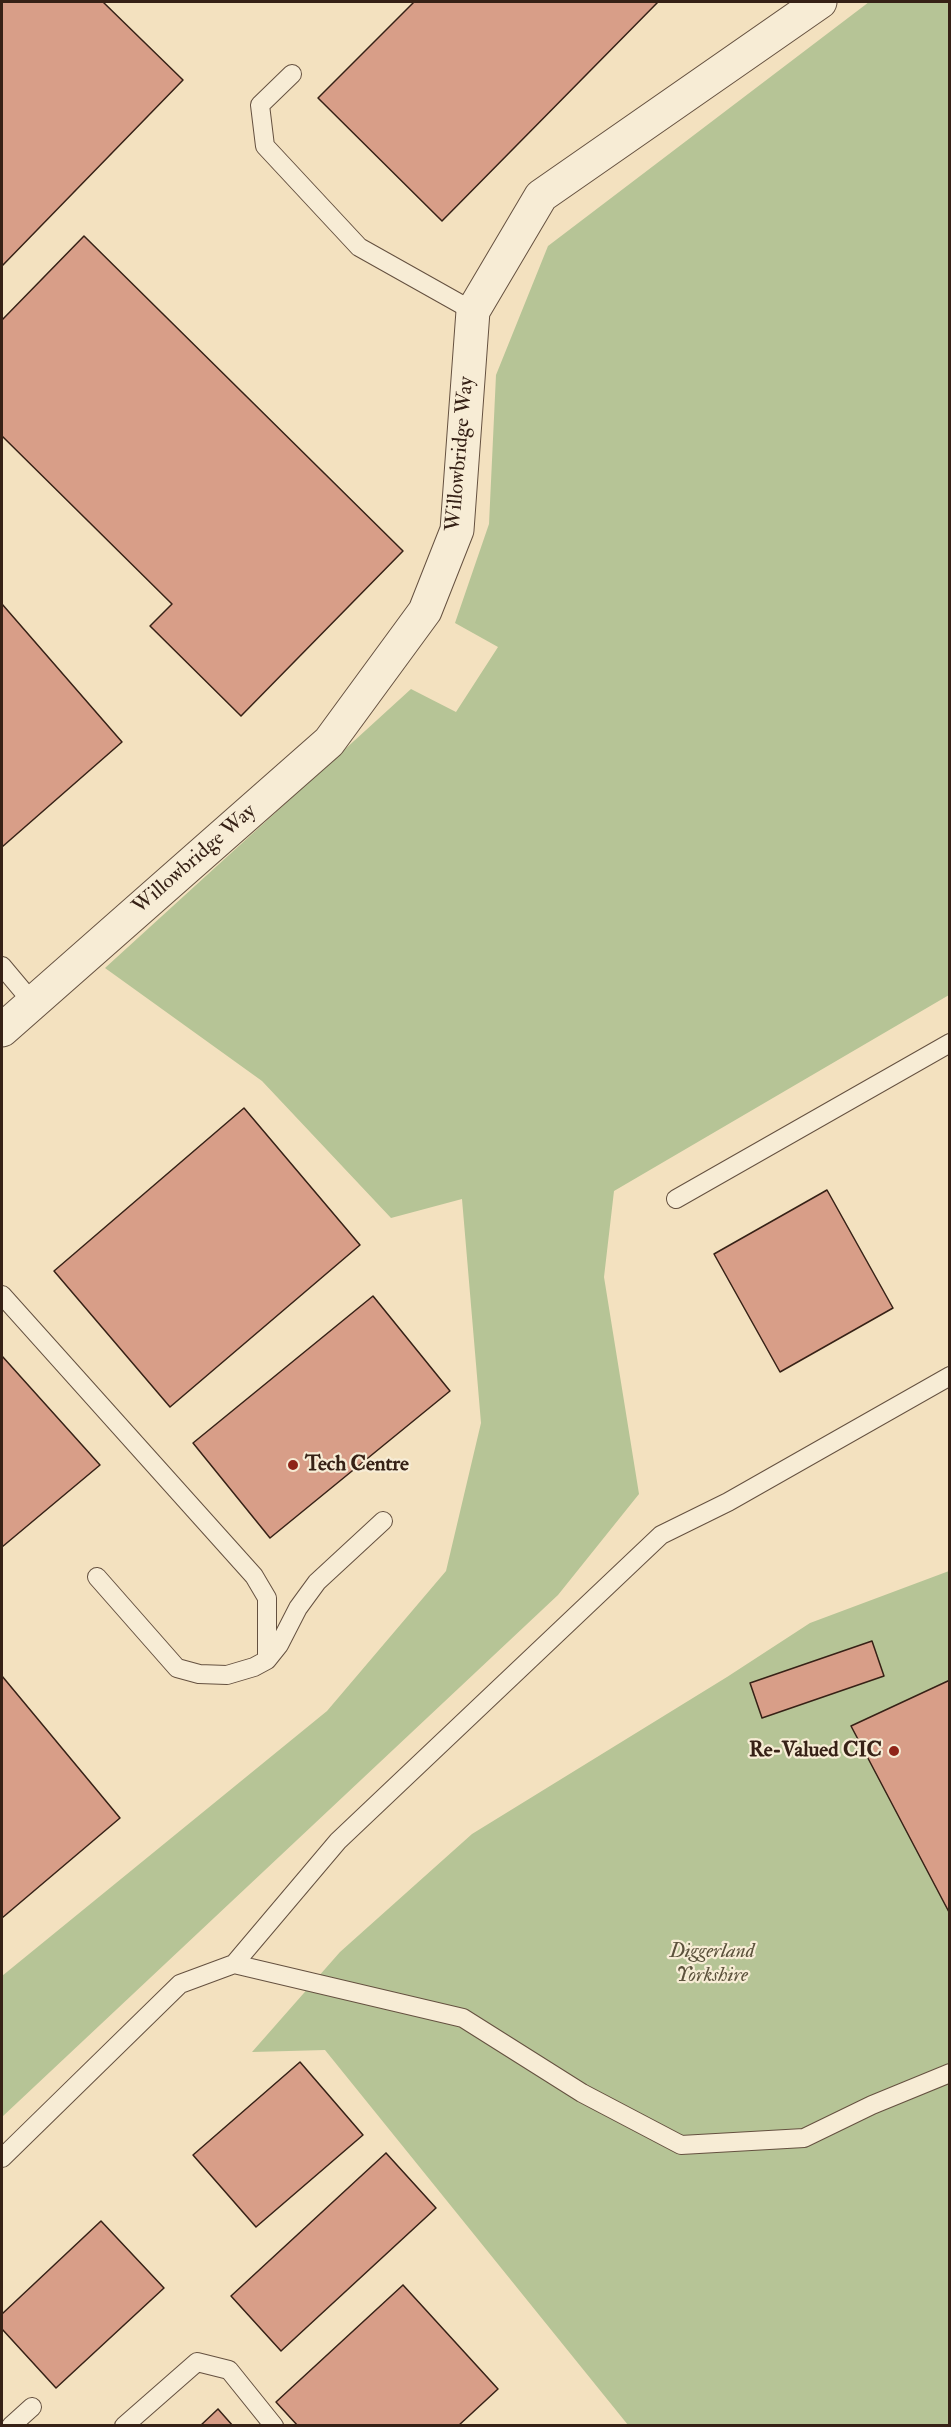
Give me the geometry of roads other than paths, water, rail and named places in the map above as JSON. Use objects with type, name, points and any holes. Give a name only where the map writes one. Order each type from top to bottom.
[{"type":"street","name":"Willowbridge Way","points":[[2,1030],[329,742],[425,611],[457,531],[474,311],[541,196],[820,2]]},
{"type":"lane","points":[[292,74],[260,105],[265,146],[359,248],[474,311]]},
{"type":"lane","points":[[2,966],[33,1003]]},
{"type":"lane","points":[[676,1199],[950,1043]]},
{"type":"lane","points":[[2,1295],[254,1576],[267,1598],[267,1660]]},
{"type":"lane","points":[[2,2158],[180,1984],[234,1964],[338,1841],[661,1535],[728,1502],[950,1376]]},
{"type":"lane","points":[[97,1577],[177,1668],[199,1674],[227,1675],[254,1667],[267,1660],[279,1645],[298,1608],[317,1582],[383,1521]]},
{"type":"lane","points":[[234,1964],[463,2018],[582,2093],[681,2145],[804,2138],[872,2105],[950,2073]]},
{"type":"lane","points":[[124,2426],[196,2362],[229,2370],[274,2426]]},
{"type":"lane","points":[[11,2426],[32,2407]]},
{"type":"place","name":"Tech Centre","points":[[293,1465]]},
{"type":"place","name":"Re-Valued CIC","points":[[894,1751]]},
{"type":"park label","name":"Diggerland Yorkshire","points":[[712,1964]]}]
